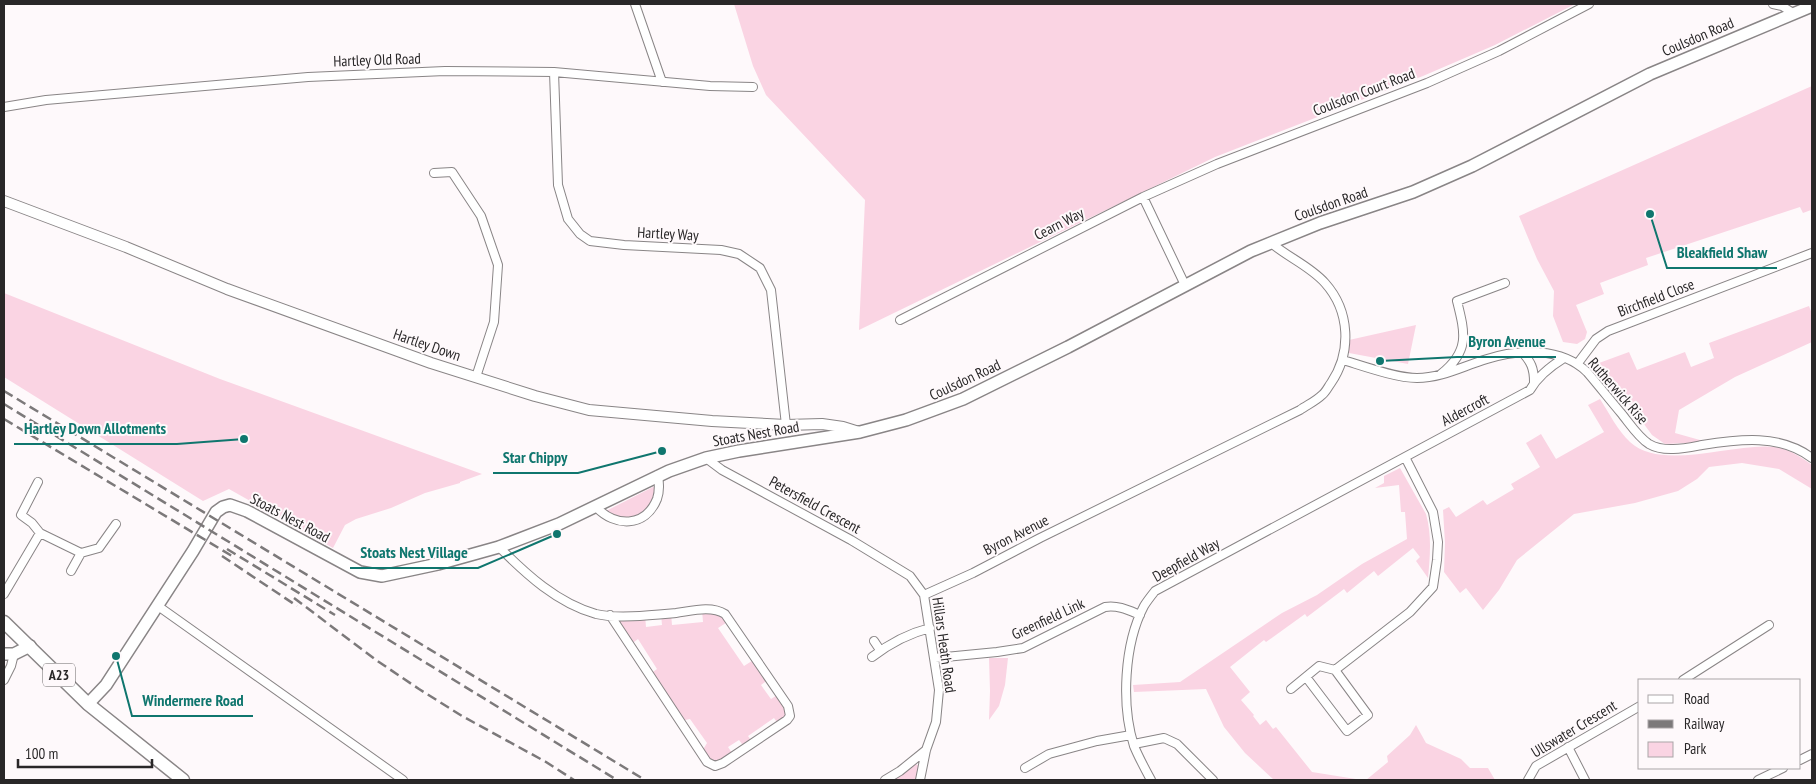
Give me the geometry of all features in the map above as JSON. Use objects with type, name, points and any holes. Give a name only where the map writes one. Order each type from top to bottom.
[{"type":"highway","name":"A23","points":[[4,622],[88,704],[183,780]]},
{"type":"main road","name":"Coulsdon Road","points":[[860,432],[906,420],[963,399],[1068,347],[1270,242],[1413,192],[1472,166],[1650,74],[1812,6]]},
{"type":"main road","name":"Stoats Nest Road","points":[[88,704],[106,686],[216,512],[223,507],[230,505],[247,511],[360,572],[382,576],[438,564],[499,547],[559,524],[658,475],[706,458],[860,432]]},
{"type":"main road","points":[[9,654],[30,646]]},
{"type":"street","points":[[635,4],[662,82]]},
{"type":"street","name":"Coulsdon Court Road","points":[[1143,198],[1217,164],[1427,83],[1499,51],[1590,4]]},
{"type":"street","points":[[1773,4],[1782,6],[1793,13]]},
{"type":"street","name":"Hartley Old Road","points":[[4,107],[46,100],[308,77],[445,71],[554,72],[710,86],[753,86]]},
{"type":"street","name":"Hartley Way","points":[[554,72],[558,185],[568,219],[580,234],[590,241],[624,245],[722,250],[739,254],[760,268],[771,290],[786,424]]},
{"type":"street","points":[[434,173],[452,172],[481,216],[498,265],[494,322],[476,378]]},
{"type":"street","points":[[1143,198],[1185,285]]},
{"type":"street","name":"Cearn Way","points":[[900,320],[1143,198]]},
{"type":"street","name":"Hartley Down","points":[[4,201],[126,248],[227,290],[305,316],[368,341],[535,396],[589,410],[712,421],[822,424],[860,432]]},
{"type":"street","name":"Byron Avenue","points":[[924,595],[973,573],[1300,410],[1323,395],[1339,371],[1343,360],[1346,332],[1340,303],[1325,283],[1304,266],[1282,253],[1270,242]]},
{"type":"street","name":"Birchfield Close","points":[[1578,363],[1596,339],[1608,331],[1812,253]]},
{"type":"street","points":[[1441,374],[1452,365],[1464,342],[1464,328],[1457,301],[1505,283]]},
{"type":"street","points":[[1522,352],[1531,362],[1534,370],[1534,382]]},
{"type":"street","name":"Rutherwick Rise","points":[[1343,360],[1416,378],[1454,372],[1486,360],[1522,352],[1546,352],[1578,363],[1639,436],[1651,446],[1664,449],[1685,448],[1724,442],[1756,440],[1779,442],[1801,450],[1812,458]]},
{"type":"street","name":"Aldercroft","points":[[1405,457],[1530,390],[1534,382],[1551,366],[1564,358]]},
{"type":"street","points":[[1335,670],[1410,612],[1433,587],[1438,560],[1438,542],[1433,512],[1405,457]]},
{"type":"street","name":"Deepfield Way","points":[[1151,780],[1134,744],[1127,708],[1128,665],[1132,639],[1144,605],[1155,591],[1405,457]]},
{"type":"street","name":"Petersfield Crescent","points":[[706,458],[722,470],[851,540],[910,576]]},
{"type":"street","points":[[596,507],[611,519],[623,523],[645,515],[657,498],[659,489],[658,475]]},
{"type":"street","points":[[38,482],[21,515],[32,523],[40,533],[81,553],[99,548],[116,524]]},
{"type":"street","points":[[4,594],[40,533]]},
{"type":"street","points":[[499,547],[520,568],[559,597],[596,614],[610,616],[719,610],[725,614],[788,706],[790,716],[787,720],[723,763],[715,766],[707,762],[610,616]]},
{"type":"street","points":[[70,571],[81,553]]},
{"type":"street","name":"Hillars Heath Road","points":[[910,576],[924,595],[939,690],[936,722],[926,750],[920,780]]},
{"type":"street","points":[[158,606],[403,780]]},
{"type":"street","name":"Greenfield Link","points":[[935,658],[1023,648],[1105,607],[1121,607],[1140,615]]},
{"type":"street","points":[[1686,679],[1770,625]]},
{"type":"street","points":[[872,657],[880,650],[916,632],[930,628]]},
{"type":"street","points":[[874,641],[880,650]]},
{"type":"street","points":[[4,680],[11,666],[9,654]]},
{"type":"street","points":[[1291,689],[1319,666],[1335,670],[1368,715],[1347,731],[1306,677]]},
{"type":"street","name":"Ullswater Crescent","points":[[1528,780],[1536,766],[1638,707]]},
{"type":"street","points":[[1025,768],[1048,754],[1098,741],[1132,735]]},
{"type":"street","points":[[1134,744],[1164,738],[1177,744],[1213,780]]},
{"type":"street","points":[[1568,747],[1585,780]]},
{"type":"street","points":[[885,780],[900,771],[926,750]]},
{"type":"street","points":[[1758,780],[1781,769]]},
{"type":"green space","points":[[734,4],[1575,4],[1495,45],[1423,76],[1215,157],[859,330],[865,200],[766,95],[753,66]]},
{"type":"green space","points":[[1812,86],[1812,212],[1811,210],[1803,213],[1800,207],[1646,258],[1648,265],[1600,283],[1604,294],[1576,305],[1587,332],[1585,339],[1577,344],[1563,342],[1553,316],[1554,291],[1537,259],[1519,216]]},
{"type":"green space","points":[[4,293],[220,379],[482,474],[356,519],[345,525],[333,548],[229,489],[203,501],[4,377]]},
{"type":"green space","points":[[1809,306],[1812,314],[1812,342],[1735,377],[1679,410],[1675,433],[1707,442],[1665,444],[1652,435],[1599,363],[1629,352],[1637,370],[1685,352],[1691,367],[1714,358],[1709,343]]},
{"type":"green space","points":[[1416,325],[1408,364],[1349,353],[1349,340]]},
{"type":"green space","points":[[1600,399],[1626,438],[1644,451],[1660,455],[1679,455],[1740,448],[1780,448],[1795,454],[1812,465],[1812,489],[1779,469],[1742,463],[1709,467],[1697,479],[1678,491],[1635,503],[1574,514],[1517,560],[1499,590],[1483,610],[1466,588],[1460,593],[1444,572],[1443,510],[1449,507],[1456,517],[1483,500],[1487,505],[1514,489],[1511,484],[1540,467],[1526,443],[1541,434],[1556,459],[1604,432],[1588,405]]},
{"type":"green space","points":[[1400,468],[1426,514],[1430,538],[1428,578],[1416,561],[1420,557],[1413,548],[1378,576],[1374,571],[1347,593],[1344,589],[1307,617],[1305,614],[1266,642],[1264,640],[1230,667],[1250,692],[1241,700],[1260,725],[1266,720],[1273,729],[1276,727],[1312,772],[1362,780],[1274,780],[1245,753],[1224,727],[1206,689],[1134,692],[1133,685],[1180,682],[1282,613],[1317,595],[1362,564],[1407,539],[1405,512],[1401,512],[1399,485],[1375,488],[1384,483],[1384,476]]},
{"type":"green space","points":[[657,485],[651,504],[641,514],[629,519],[620,519],[604,512]]},
{"type":"green space","points":[[713,609],[729,621],[718,628],[744,666],[755,659],[769,679],[761,685],[771,699],[779,694],[789,711],[779,725],[774,718],[748,736],[753,743],[745,748],[739,740],[728,747],[734,756],[715,766],[701,753],[707,743],[690,719],[680,721],[650,674],[657,669],[638,639],[630,645],[610,615],[645,615],[646,627],[662,625],[661,614],[671,613],[672,625],[703,622],[702,610]]},
{"type":"green space","points":[[989,658],[1008,658],[1005,685],[999,706],[989,720],[990,691]]},
{"type":"green space","points":[[1416,725],[1426,743],[1461,759],[1470,768],[1488,768],[1495,780],[1366,780],[1388,762],[1387,756],[1410,735]]},
{"type":"green space","points":[[916,764],[920,767],[916,780],[893,780]]},
{"type":"railway","points":[[4,391],[645,780]]},
{"type":"railway","points":[[4,404],[617,780]]},
{"type":"railway","points":[[4,419],[232,556]]},
{"type":"railway","points":[[227,549],[335,615]]},
{"type":"railway","points":[[222,556],[297,606]]},
{"type":"railway","points":[[294,598],[376,660],[419,689],[462,716],[546,762],[574,780]]},
{"type":"place","name":"Bleakfield Shaw","points":[[1650,214]]},
{"type":"place","name":"Byron Avenue","points":[[1380,361]]},
{"type":"place","name":"Hartley Down Allotments","points":[[244,439]]},
{"type":"place","name":"Star Chippy","points":[[662,451]]},
{"type":"place","name":"Stoats Nest Village","points":[[557,534]]},
{"type":"place","name":"Windermere Road","points":[[116,656]]}]
